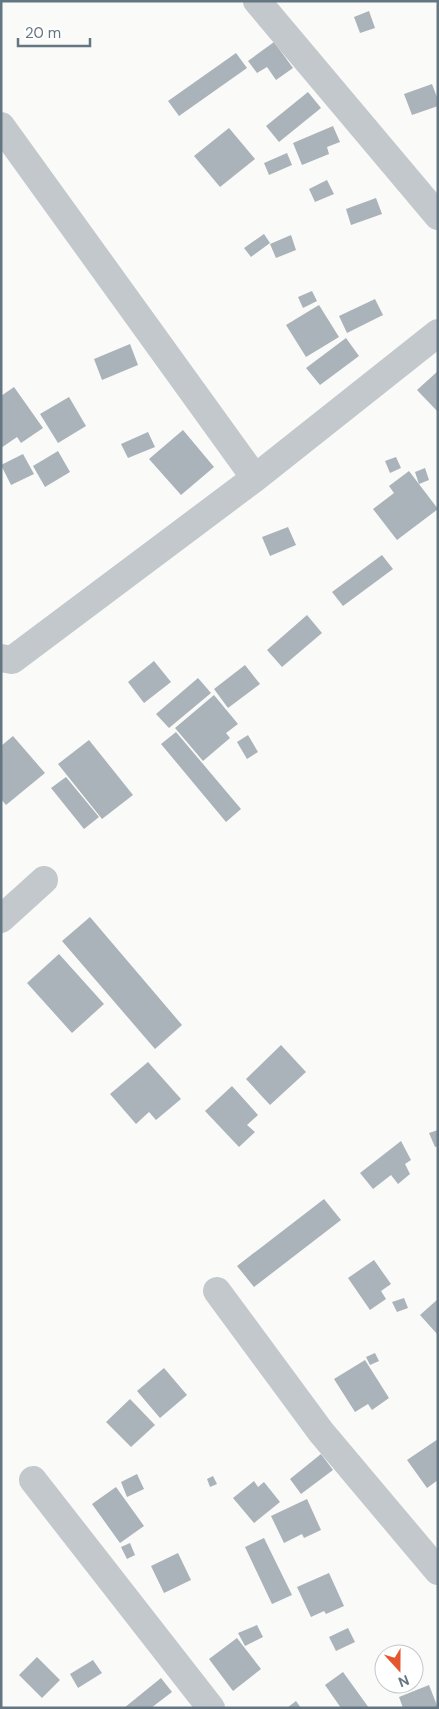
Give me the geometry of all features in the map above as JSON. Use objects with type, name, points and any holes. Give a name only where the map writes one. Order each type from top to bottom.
[{"type":"street","points":[[257,1],[438,216]]},
{"type":"street","points":[[1,126],[254,478]]},
{"type":"street","points":[[1,658],[12,660],[254,478],[438,334]]},
{"type":"street","points":[[1,920],[44,880]]},
{"type":"street","points":[[217,1291],[320,1432],[438,1571]]},
{"type":"street","points":[[33,1480],[211,1708]]},
{"type":"building","points":[[369,11],[375,28],[360,33],[354,17]]},
{"type":"building","points":[[274,42],[293,68],[276,80],[267,67],[257,73],[248,61]]},
{"type":"building","points":[[236,53],[247,68],[179,116],[168,101]]},
{"type":"building","points":[[432,84],[438,100],[438,106],[412,115],[404,94]]},
{"type":"building","points":[[308,92],[321,108],[279,142],[266,126]]},
{"type":"building","points":[[333,126],[340,142],[327,147],[329,154],[302,165],[293,143]]},
{"type":"building","points":[[229,128],[255,159],[220,187],[194,156]]},
{"type":"building","points":[[287,153],[292,165],[269,175],[264,163]]},
{"type":"building","points":[[327,180],[334,194],[315,202],[309,189]]},
{"type":"building","points":[[376,198],[382,214],[351,225],[346,209]]},
{"type":"building","points":[[264,234],[270,243],[251,257],[244,248]]},
{"type":"building","points":[[291,235],[296,250],[276,258],[270,244]]},
{"type":"building","points":[[312,291],[317,301],[303,308],[298,297]]},
{"type":"building","points":[[375,299],[383,315],[347,333],[339,316]]},
{"type":"building","points":[[319,305],[339,337],[306,357],[286,325]]},
{"type":"building","points":[[346,338],[359,356],[320,385],[306,368]]},
{"type":"building","points":[[130,344],[138,365],[102,380],[94,359]]},
{"type":"building","points":[[438,371],[438,412],[417,390]]},
{"type":"building","points":[[14,387],[43,428],[21,443],[17,437],[1,448],[1,396]]},
{"type":"building","points":[[69,397],[86,426],[58,443],[40,414]]},
{"type":"building","points":[[183,430],[214,467],[181,495],[149,459]]},
{"type":"building","points":[[148,432],[155,447],[128,458],[121,444]]},
{"type":"building","points":[[58,451],[70,472],[45,487],[33,466]]},
{"type":"building","points":[[23,454],[34,474],[11,485],[1,465]]},
{"type":"building","points":[[396,457],[401,468],[390,473],[385,461]]},
{"type":"building","points":[[425,468],[429,480],[419,484],[415,472]]},
{"type":"building","points":[[409,471],[438,509],[397,540],[373,509],[394,493],[389,486]]},
{"type":"building","points":[[288,527],[296,545],[270,556],[262,537]]},
{"type":"building","points":[[382,555],[393,569],[343,606],[332,592]]},
{"type":"building","points":[[307,615],[322,633],[282,667],[267,650]]},
{"type":"building","points":[[154,661],[171,682],[144,703],[128,682]]},
{"type":"building","points":[[245,665],[260,684],[228,708],[214,689]]},
{"type":"building","points":[[198,678],[211,693],[169,728],[156,714]]},
{"type":"building","points":[[214,695],[238,724],[226,733],[230,738],[203,761],[175,728]]},
{"type":"building","points":[[176,732],[241,809],[226,822],[161,744]]},
{"type":"building","points":[[248,735],[258,752],[247,759],[237,742]]},
{"type":"building","points":[[13,736],[45,773],[6,805],[1,799],[1,746]]},
{"type":"building","points":[[89,740],[133,795],[102,819],[58,764]]},
{"type":"building","points":[[66,777],[99,817],[84,829],[51,788]]},
{"type":"building","points":[[90,917],[182,1025],[155,1049],[62,941]]},
{"type":"building","points":[[59,954],[104,1004],[72,1033],[27,983]]},
{"type":"building","points":[[281,1045],[306,1072],[270,1105],[246,1079]]},
{"type":"building","points":[[148,1062],[181,1099],[156,1120],[149,1112],[136,1124],[110,1094]]},
{"type":"building","points":[[232,1086],[258,1115],[247,1125],[255,1132],[239,1147],[205,1111]]},
{"type":"building","points":[[438,1130],[438,1146],[435,1147],[429,1133]]},
{"type":"building","points":[[401,1141],[411,1160],[405,1164],[410,1174],[398,1184],[391,1175],[373,1189],[360,1173]]},
{"type":"building","points":[[324,1199],[341,1220],[254,1287],[237,1266]]},
{"type":"building","points":[[374,1260],[391,1284],[381,1291],[386,1299],[370,1310],[348,1278]]},
{"type":"building","points":[[404,1298],[408,1308],[397,1312],[392,1302]]},
{"type":"building","points":[[438,1299],[438,1335],[420,1315]]},
{"type":"building","points":[[375,1353],[379,1361],[370,1365],[366,1357]]},
{"type":"building","points":[[365,1360],[389,1398],[372,1410],[368,1404],[355,1412],[334,1379]]},
{"type":"building","points":[[164,1368],[187,1395],[160,1418],[137,1391]]},
{"type":"building","points":[[130,1399],[155,1425],[131,1447],[106,1422]]},
{"type":"building","points":[[438,1439],[438,1480],[427,1488],[407,1460]]},
{"type":"building","points":[[321,1454],[333,1470],[301,1494],[290,1479]]},
{"type":"building","points":[[137,1474],[144,1489],[127,1497],[121,1482]]},
{"type":"building","points":[[213,1476],[217,1484],[210,1487],[207,1479]]},
{"type":"building","points":[[254,1481],[258,1487],[264,1482],[280,1502],[254,1523],[233,1498]]},
{"type":"building","points":[[116,1487],[144,1526],[120,1543],[92,1504]]},
{"type":"building","points":[[307,1499],[321,1530],[304,1538],[302,1534],[284,1543],[271,1516]]},
{"type":"building","points":[[264,1538],[292,1595],[272,1604],[245,1547]]},
{"type":"building","points":[[130,1543],[135,1555],[127,1559],[121,1547]]},
{"type":"building","points":[[178,1553],[191,1580],[164,1593],[151,1566]]},
{"type":"building","points":[[329,1573],[344,1606],[326,1614],[324,1611],[311,1617],[297,1587]]},
{"type":"building","points":[[257,1625],[263,1637],[245,1646],[238,1633]]},
{"type":"building","points":[[348,1628],[355,1642],[336,1651],[329,1637]]},
{"type":"building","points":[[237,1638],[261,1669],[233,1691],[209,1659]]},
{"type":"building","points":[[37,1657],[60,1680],[42,1698],[19,1675]]},
{"type":"building","points":[[93,1660],[102,1673],[78,1688],[70,1674]]},
{"type":"building","points":[[343,1672],[369,1708],[341,1708],[325,1685]]},
{"type":"building","points":[[161,1678],[172,1692],[151,1708],[124,1708]]},
{"type":"building","points":[[429,1685],[438,1708],[403,1708],[399,1697],[406,1694],[424,1694],[424,1687]]},
{"type":"building","points":[[296,1701],[301,1708],[287,1708]]}]
